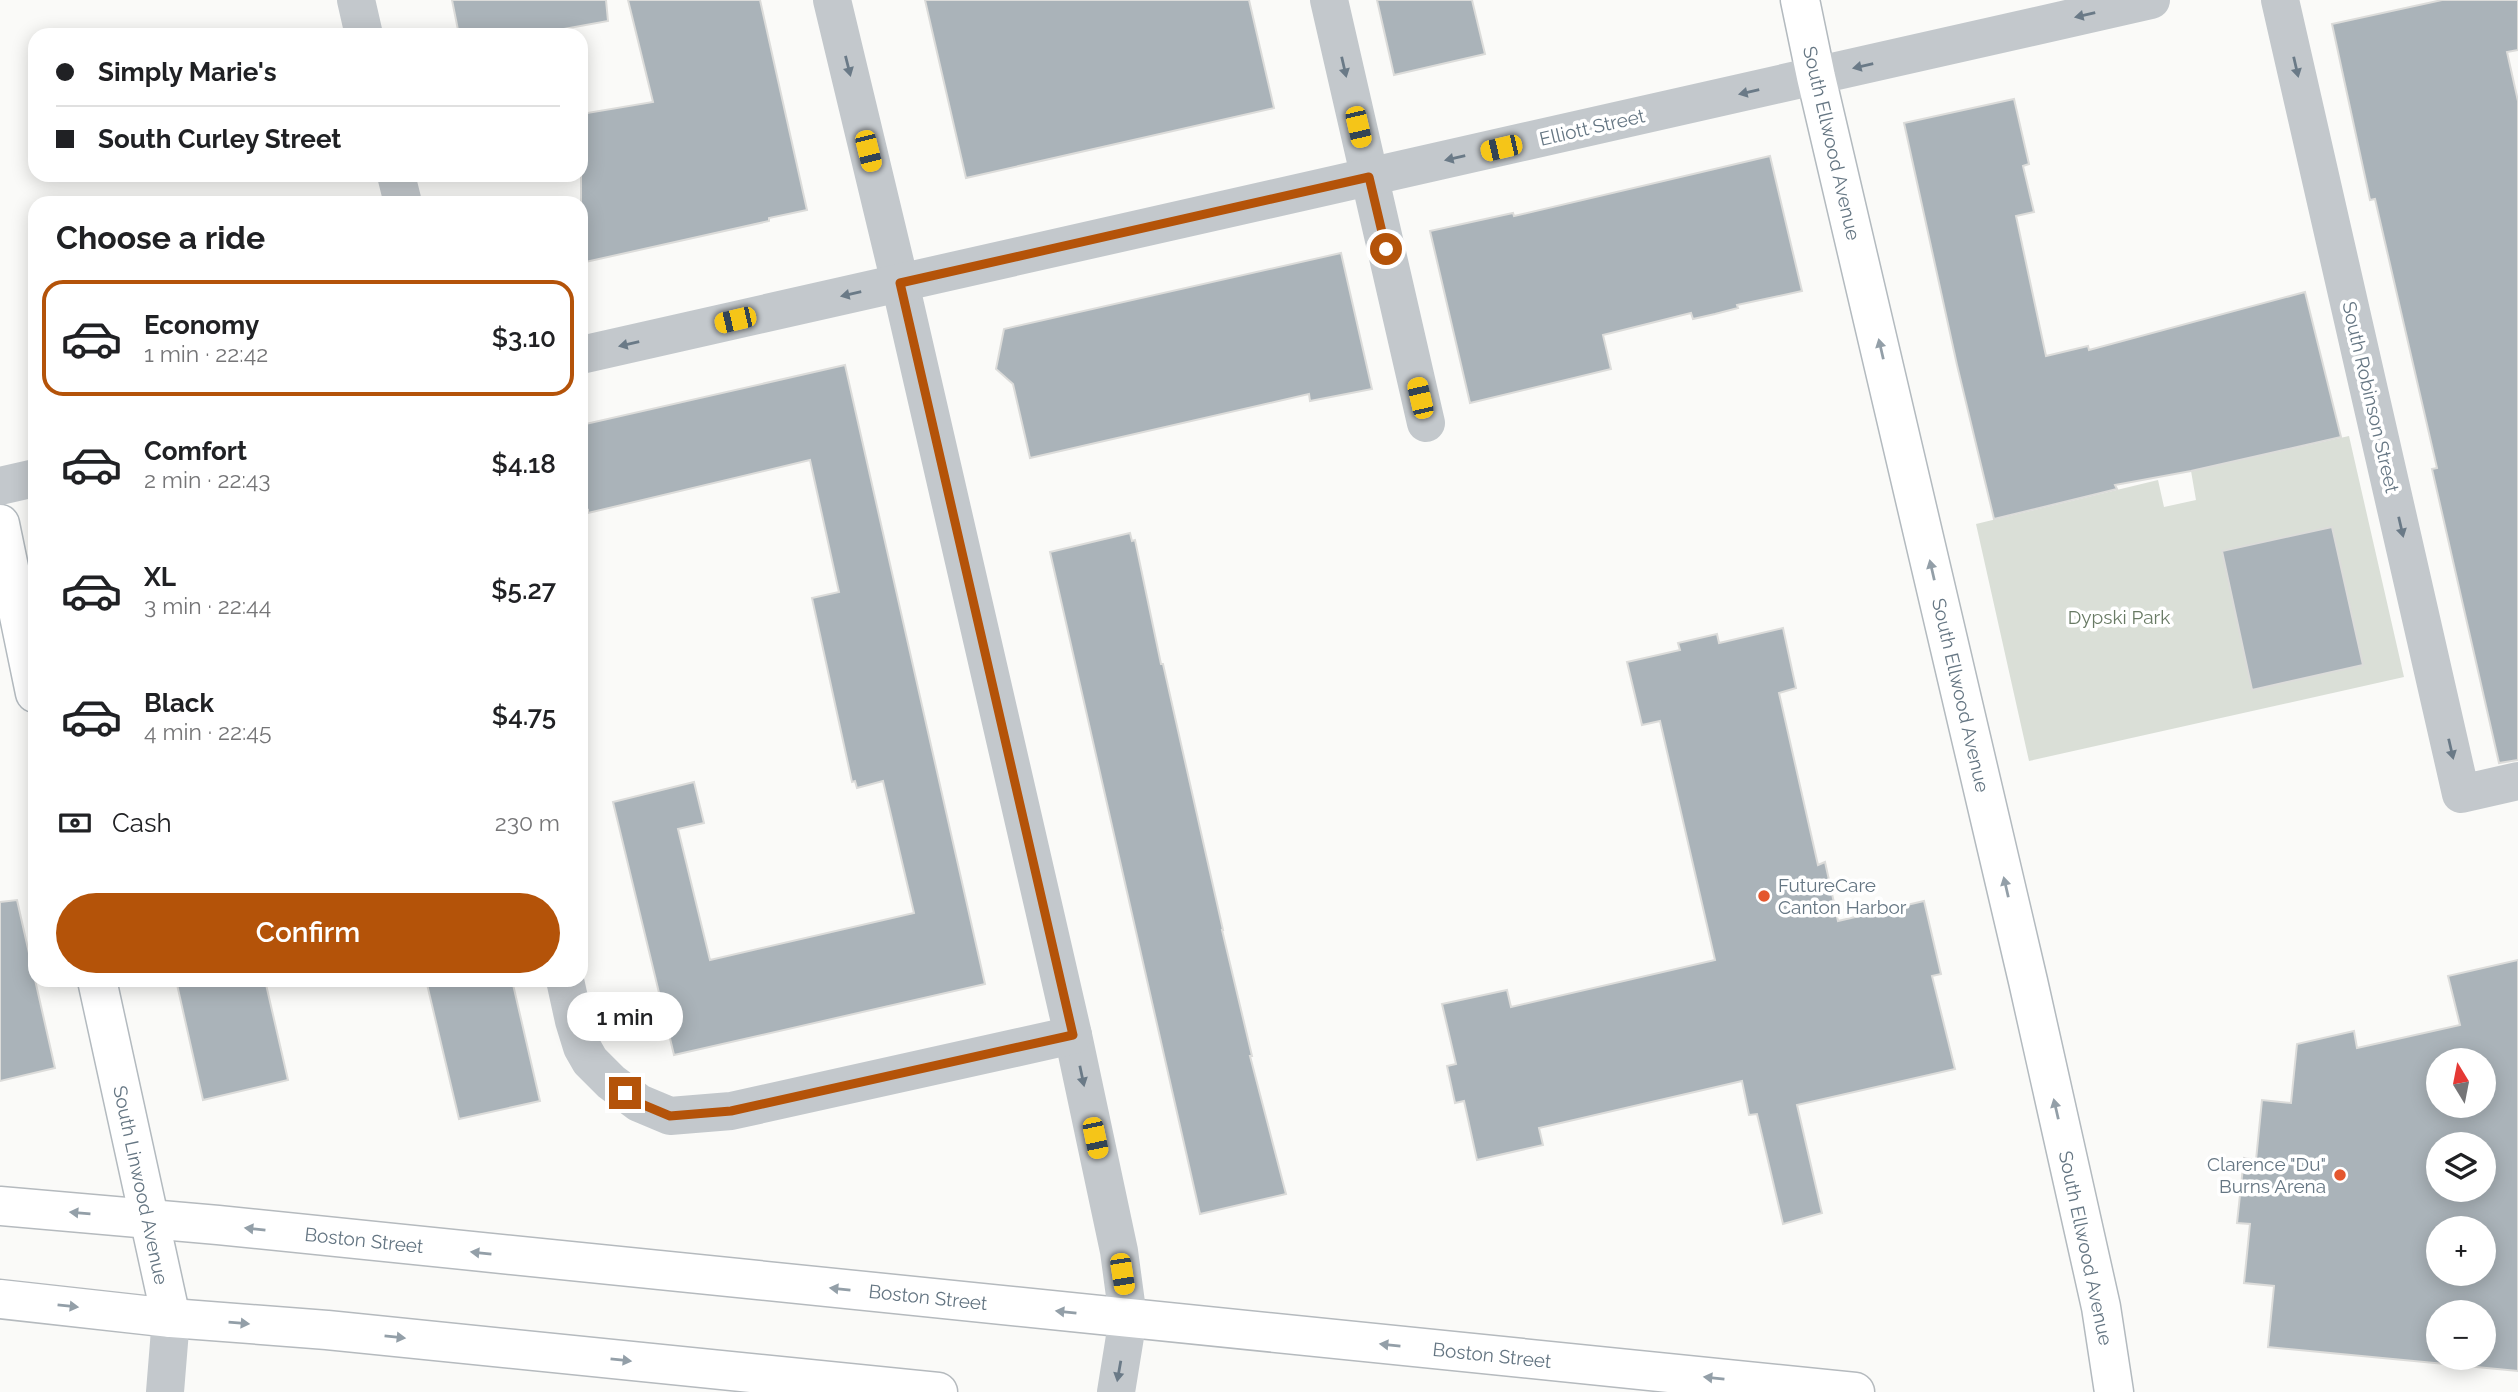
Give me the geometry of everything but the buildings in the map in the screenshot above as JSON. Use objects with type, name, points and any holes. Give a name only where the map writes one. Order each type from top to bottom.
[{"type":"main road","name":"South Ellwood Avenue","points":[[1800,0],[2031,993],[2101,1307],[2114,1392]]},
{"type":"main road","points":[[0,524],[9,616],[28,672]]},
{"type":"main road","name":"South Linwood Avenue","points":[[98,987],[171,1318]]},
{"type":"main road","name":"Boston Street","points":[[0,1206],[1855,1392]]},
{"type":"main road","points":[[0,1299],[938,1392]]},
{"type":"street","points":[[356,0],[362,28]]},
{"type":"street","points":[[832,0],[1073,1035],[1119,1251],[1128,1318],[1116,1392]]},
{"type":"street","points":[[1329,0],[1426,423]]},
{"type":"street","name":"Elliott Street","points":[[588,353],[2151,0]]},
{"type":"street","name":"South Robinson Street","points":[[2280,0],[2461,794],[2518,781]]},
{"type":"street","points":[[0,486],[28,480]]},
{"type":"street","points":[[567,987],[582,1046],[590,1060],[611,1082],[639,1103],[670,1116],[731,1111],[1073,1035]]},
{"type":"street","name":"South Linwood Avenue","points":[[165,1392],[171,1318]]},
{"type":"green space","name":"Dypski Park","points":[[2349,436],[2404,677],[2029,761],[1976,524],[2158,480],[2164,507],[2196,500],[2191,471]]},
{"type":"place","name":"FutureCare Canton Harbor","points":[[1764,896]]},
{"type":"place","name":"Clarence \"Du\" Burns Arena","points":[[2340,1175]]},
{"type":"route","points":[[625,1093],[639,1103],[670,1116],[731,1111],[1073,1035],[900,283],[1369,177],[1386,249]]}]
